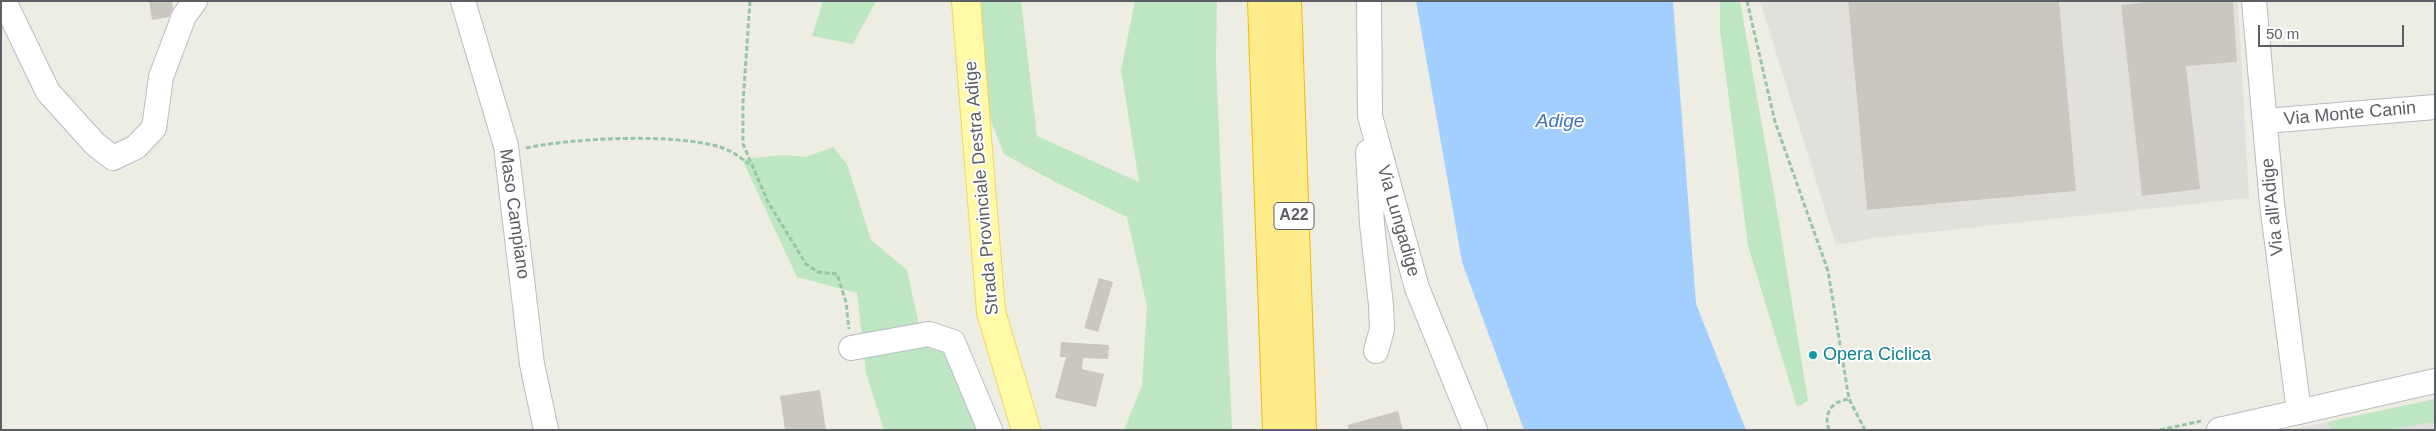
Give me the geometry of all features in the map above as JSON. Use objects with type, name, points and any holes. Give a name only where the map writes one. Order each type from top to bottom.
[{"type":"highway","name":"A22","points":[[1262,1],[1277,430]]},
{"type":"highway","name":"A22","points":[[1287,1],[1302,430]]},
{"type":"main road","name":"Strada Provinciale Destra Adige","points":[[966,1],[991,312],[1026,430]]},
{"type":"street","points":[[4,1],[48,92],[95,144],[113,158],[136,147],[154,128],[161,76],[184,16],[195,1]]},
{"type":"street","name":"Maso Campiano","points":[[463,1],[506,152],[532,364],[546,430]]},
{"type":"street","name":"Via Lungadige","points":[[1369,1],[1370,116],[1417,288],[1475,430]]},
{"type":"street","name":"Via all'Adige","points":[[2254,1],[2273,214],[2299,412]]},
{"type":"street","name":"Via Monte Canin","points":[[2265,121],[2435,107]]},
{"type":"street","points":[[1370,116],[1366,127],[1372,224],[1378,267],[1382,329],[1376,352]]},
{"type":"street","points":[[851,348],[930,334],[954,342],[990,430]]},
{"type":"street","points":[[2219,430],[2435,381]]},
{"type":"path","points":[[750,1],[747,21],[743,144],[768,202],[806,264],[818,272],[837,274],[846,302],[851,348]]},
{"type":"path","points":[[1747,1],[1775,122],[1828,271],[1849,399],[1865,430]]},
{"type":"path","points":[[506,152],[539,145],[602,140],[678,139],[721,147],[750,164]]},
{"type":"path","points":[[1829,430],[1827,414],[1830,408],[1841,400],[1849,399]]},
{"type":"shaded area","points":[[1760,1],[1848,1],[1867,210],[2076,191],[2059,1],[2152,1],[2121,5],[2142,195],[2199,189],[2179,1],[2198,65],[2237,62],[2233,1],[2238,1],[2249,198],[1874,238],[1836,245]]},
{"type":"shaded area","points":[[2435,399],[2435,430],[2289,430],[2327,422]]},
{"type":"green space","points":[[823,1],[876,1],[853,44],[812,36]]},
{"type":"green space","points":[[980,1],[1021,1],[1037,136],[1139,182],[1121,70],[1135,1],[1217,1],[1216,62],[1232,430],[1124,430],[1142,385],[1147,306],[1127,217],[1055,182],[1004,154],[982,98]]},
{"type":"green space","points":[[1720,1],[1740,1],[1808,401],[1797,407],[1748,246],[1720,31]]},
{"type":"green space","points":[[833,147],[847,164],[871,240],[907,270],[919,325],[962,339],[990,430],[884,430],[866,373],[857,293],[797,277],[742,159],[785,155],[806,157]]},
{"type":"green space","points":[[2435,399],[2435,422],[2387,430],[2331,430],[2327,422]]},
{"type":"water","name":"Adige","points":[[1416,1],[1673,1],[1696,304],[1746,430],[1524,430],[1462,262]]},
{"type":"building","points":[[149,1],[172,1],[173,8],[169,17],[152,20]]},
{"type":"building","points":[[1848,1],[2059,1],[2076,191],[1867,210]]},
{"type":"building","points":[[2152,1],[2233,1],[2237,62],[2186,66],[2200,189],[2142,196],[2121,5]]},
{"type":"building","points":[[1099,278],[1113,282],[1098,332],[1084,328]]},
{"type":"building","points":[[1061,342],[1109,345],[1108,359],[1083,358],[1082,369],[1104,374],[1096,407],[1055,398],[1066,357],[1060,357]]},
{"type":"building","points":[[820,390],[826,430],[785,430],[780,396]]},
{"type":"building","points":[[1398,411],[1403,430],[1348,430],[1348,425]]},
{"type":"place","name":"Opera Ciclica","points":[[1813,355]]}]
